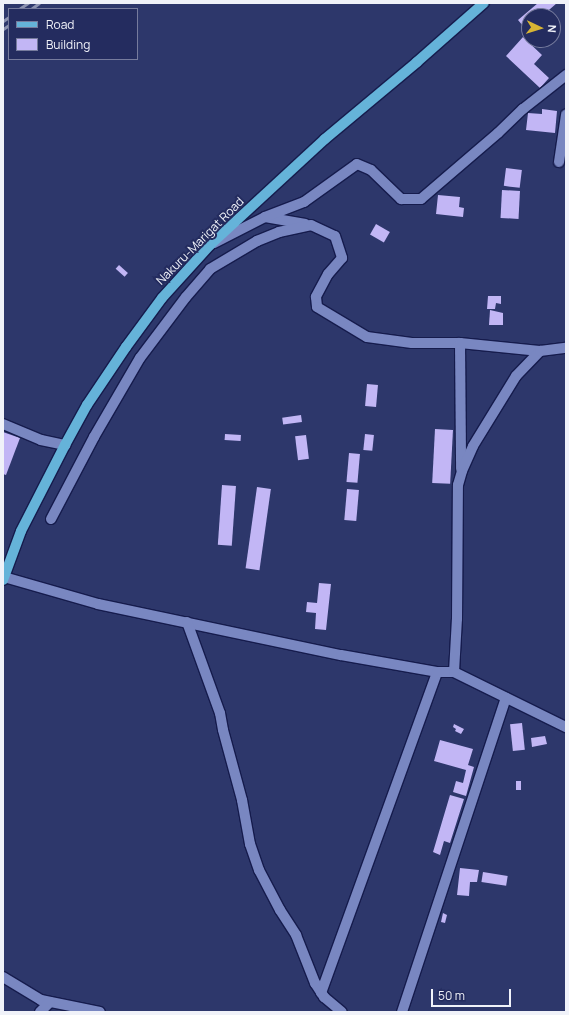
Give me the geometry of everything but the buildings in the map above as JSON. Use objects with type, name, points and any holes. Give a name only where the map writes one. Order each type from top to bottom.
[{"type":"main road","name":"Nakuru-Marigat Road","points":[[4,579],[21,531],[64,445],[87,405],[126,347],[162,298],[210,245],[324,139],[417,62],[484,3]]},
{"type":"street","points":[[210,245],[265,217],[304,202],[357,164],[371,170],[401,199],[421,199],[498,133],[523,109],[566,75]]},
{"type":"street","points":[[559,162],[566,115]]},
{"type":"street","points":[[265,217],[311,225],[335,236],[342,258],[328,274],[316,297],[317,308],[367,337],[412,343],[460,343],[540,351],[566,348]]},
{"type":"street","points":[[51,519],[94,437],[140,358],[186,297],[210,269],[258,241],[279,232],[311,225]]},
{"type":"street","points":[[460,343],[462,471]]},
{"type":"street","points":[[454,672],[457,619],[458,485],[462,471],[473,446],[516,376],[540,351]]},
{"type":"street","points":[[3,424],[41,440],[64,445]]},
{"type":"street","points":[[4,579],[98,604],[341,655],[437,672],[454,672],[566,727]]},
{"type":"street","points":[[187,622],[220,713],[223,730],[242,800],[250,844],[259,870],[280,910],[296,935],[315,983],[321,993],[342,1012]]},
{"type":"street","points":[[321,993],[437,672]]},
{"type":"street","points":[[402,1012],[506,698]]},
{"type":"street","points":[[3,977],[40,1000],[100,1012]]},
{"type":"street","points":[[40,1012],[50,1002]]},
{"type":"railway","points":[[20,8],[28,3]]},
{"type":"railway","points":[[32,8],[39,3]]},
{"type":"railway","points":[[3,21],[8,18]]},
{"type":"railway","points":[[3,29],[8,26]]}]
